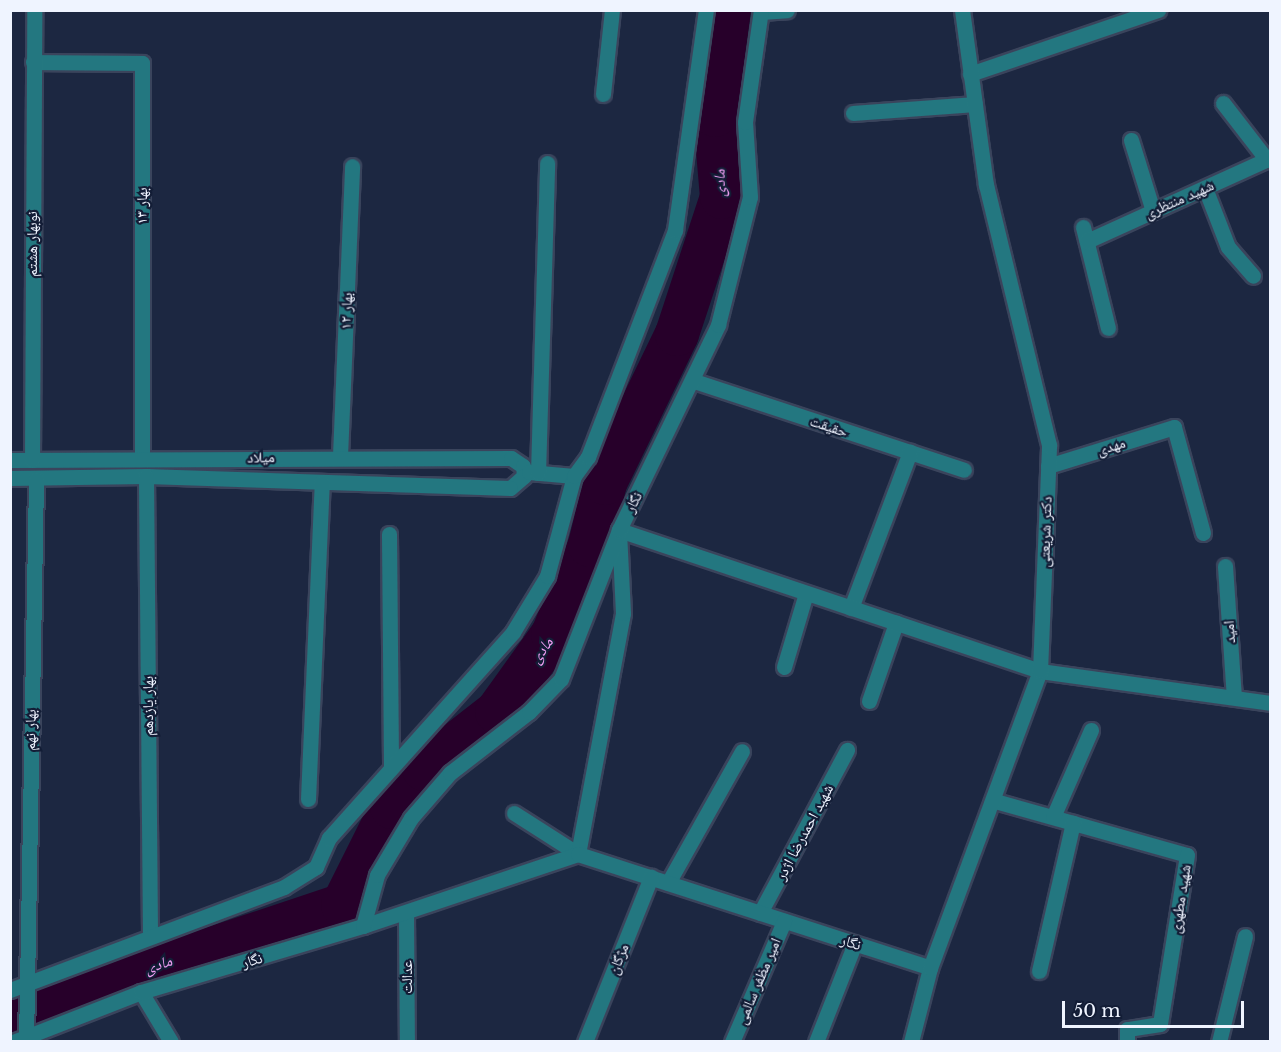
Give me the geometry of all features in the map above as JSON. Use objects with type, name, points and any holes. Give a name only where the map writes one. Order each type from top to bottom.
[{"type":"street","points":[[25,10],[33,28]]},
{"type":"street","name":"نوبهار هشتم","points":[[32,460],[34,10]]},
{"type":"street","points":[[603,94],[612,10]]},
{"type":"street","points":[[17,986],[284,887],[316,867],[329,838],[513,632],[547,576],[574,476],[588,457],[675,230],[706,10]]},
{"type":"street","points":[[761,11],[787,10]]},
{"type":"street","name":"دکتر شریعتی","points":[[911,1041],[930,968],[994,801],[1040,671],[1049,445],[986,185],[962,10]]},
{"type":"street","points":[[970,74],[1158,10]]},
{"type":"street","name":"نگار","points":[[363,926],[377,875],[411,818],[450,773],[529,712],[561,679],[619,530],[694,381],[718,325],[750,197],[745,122],[761,11]]},
{"type":"street","name":"بهار ۱۳","points":[[33,62],[142,63],[142,458]]},
{"type":"street","points":[[853,113],[975,104]]},
{"type":"street","points":[[1223,104],[1269,159]]},
{"type":"street","points":[[1131,140],[1153,211]]},
{"type":"street","name":"شهید منتظری","points":[[1108,328],[1085,234],[1153,211],[1269,159]]},
{"type":"street","points":[[547,163],[531,472],[574,476]]},
{"type":"street","name":"بهار ۱۲","points":[[340,456],[352,166]]},
{"type":"street","points":[[1204,188],[1228,247],[1253,276]]},
{"type":"street","name":"حقیقت","points":[[694,381],[964,470]]},
{"type":"street","name":"مهدی","points":[[1048,466],[1174,427],[1203,533]]},
{"type":"street","points":[[851,608],[910,452]]},
{"type":"street","points":[[298,456],[298,481]]},
{"type":"street","name":"میلاد","points":[[10,460],[298,456],[511,458],[531,472],[510,488],[146,476],[10,478]]},
{"type":"street","name":"بهار یازدهم","points":[[146,476],[150,936]]},
{"type":"street","name":"بهار نهم","points":[[21,1040],[17,986],[36,479]]},
{"type":"street","points":[[308,799],[322,482]]},
{"type":"street","points":[[514,813],[578,854],[623,613],[619,530],[1040,671],[1270,703]]},
{"type":"street","points":[[389,534],[391,768]]},
{"type":"street","name":"امید","points":[[1225,566],[1234,697]]},
{"type":"street","points":[[784,667],[806,593]]},
{"type":"street","points":[[869,701],[896,623]]},
{"type":"street","points":[[1053,817],[1091,730]]},
{"type":"street","name":"شهید احمدرضا اژدر","points":[[760,913],[847,750]]},
{"type":"street","points":[[668,883],[742,751]]},
{"type":"street","name":"شهید مطهری","points":[[994,801],[1187,855],[1160,1024],[1127,1029],[1127,1041]]},
{"type":"street","points":[[1039,971],[1073,823]]},
{"type":"street","name":"نگار","points":[[21,1040],[141,992],[406,913],[578,854],[930,968]]},
{"type":"street","name":"مژگان","points":[[585,1041],[651,877]]},
{"type":"street","name":"عدالت","points":[[406,913],[407,1041]]},
{"type":"street","name":"امیر مظفر سالمی","points":[[732,1041],[784,921]]},
{"type":"street","points":[[1219,1041],[1245,936]]},
{"type":"street","points":[[816,1041],[855,944]]},
{"type":"street","points":[[141,992],[171,1041]]},
{"type":"waterway","name":"مادی","points":[[10,1016],[343,905],[392,807],[424,769],[497,712],[553,634],[590,545],[605,483],[677,334],[722,197],[715,115],[729,10]]}]
